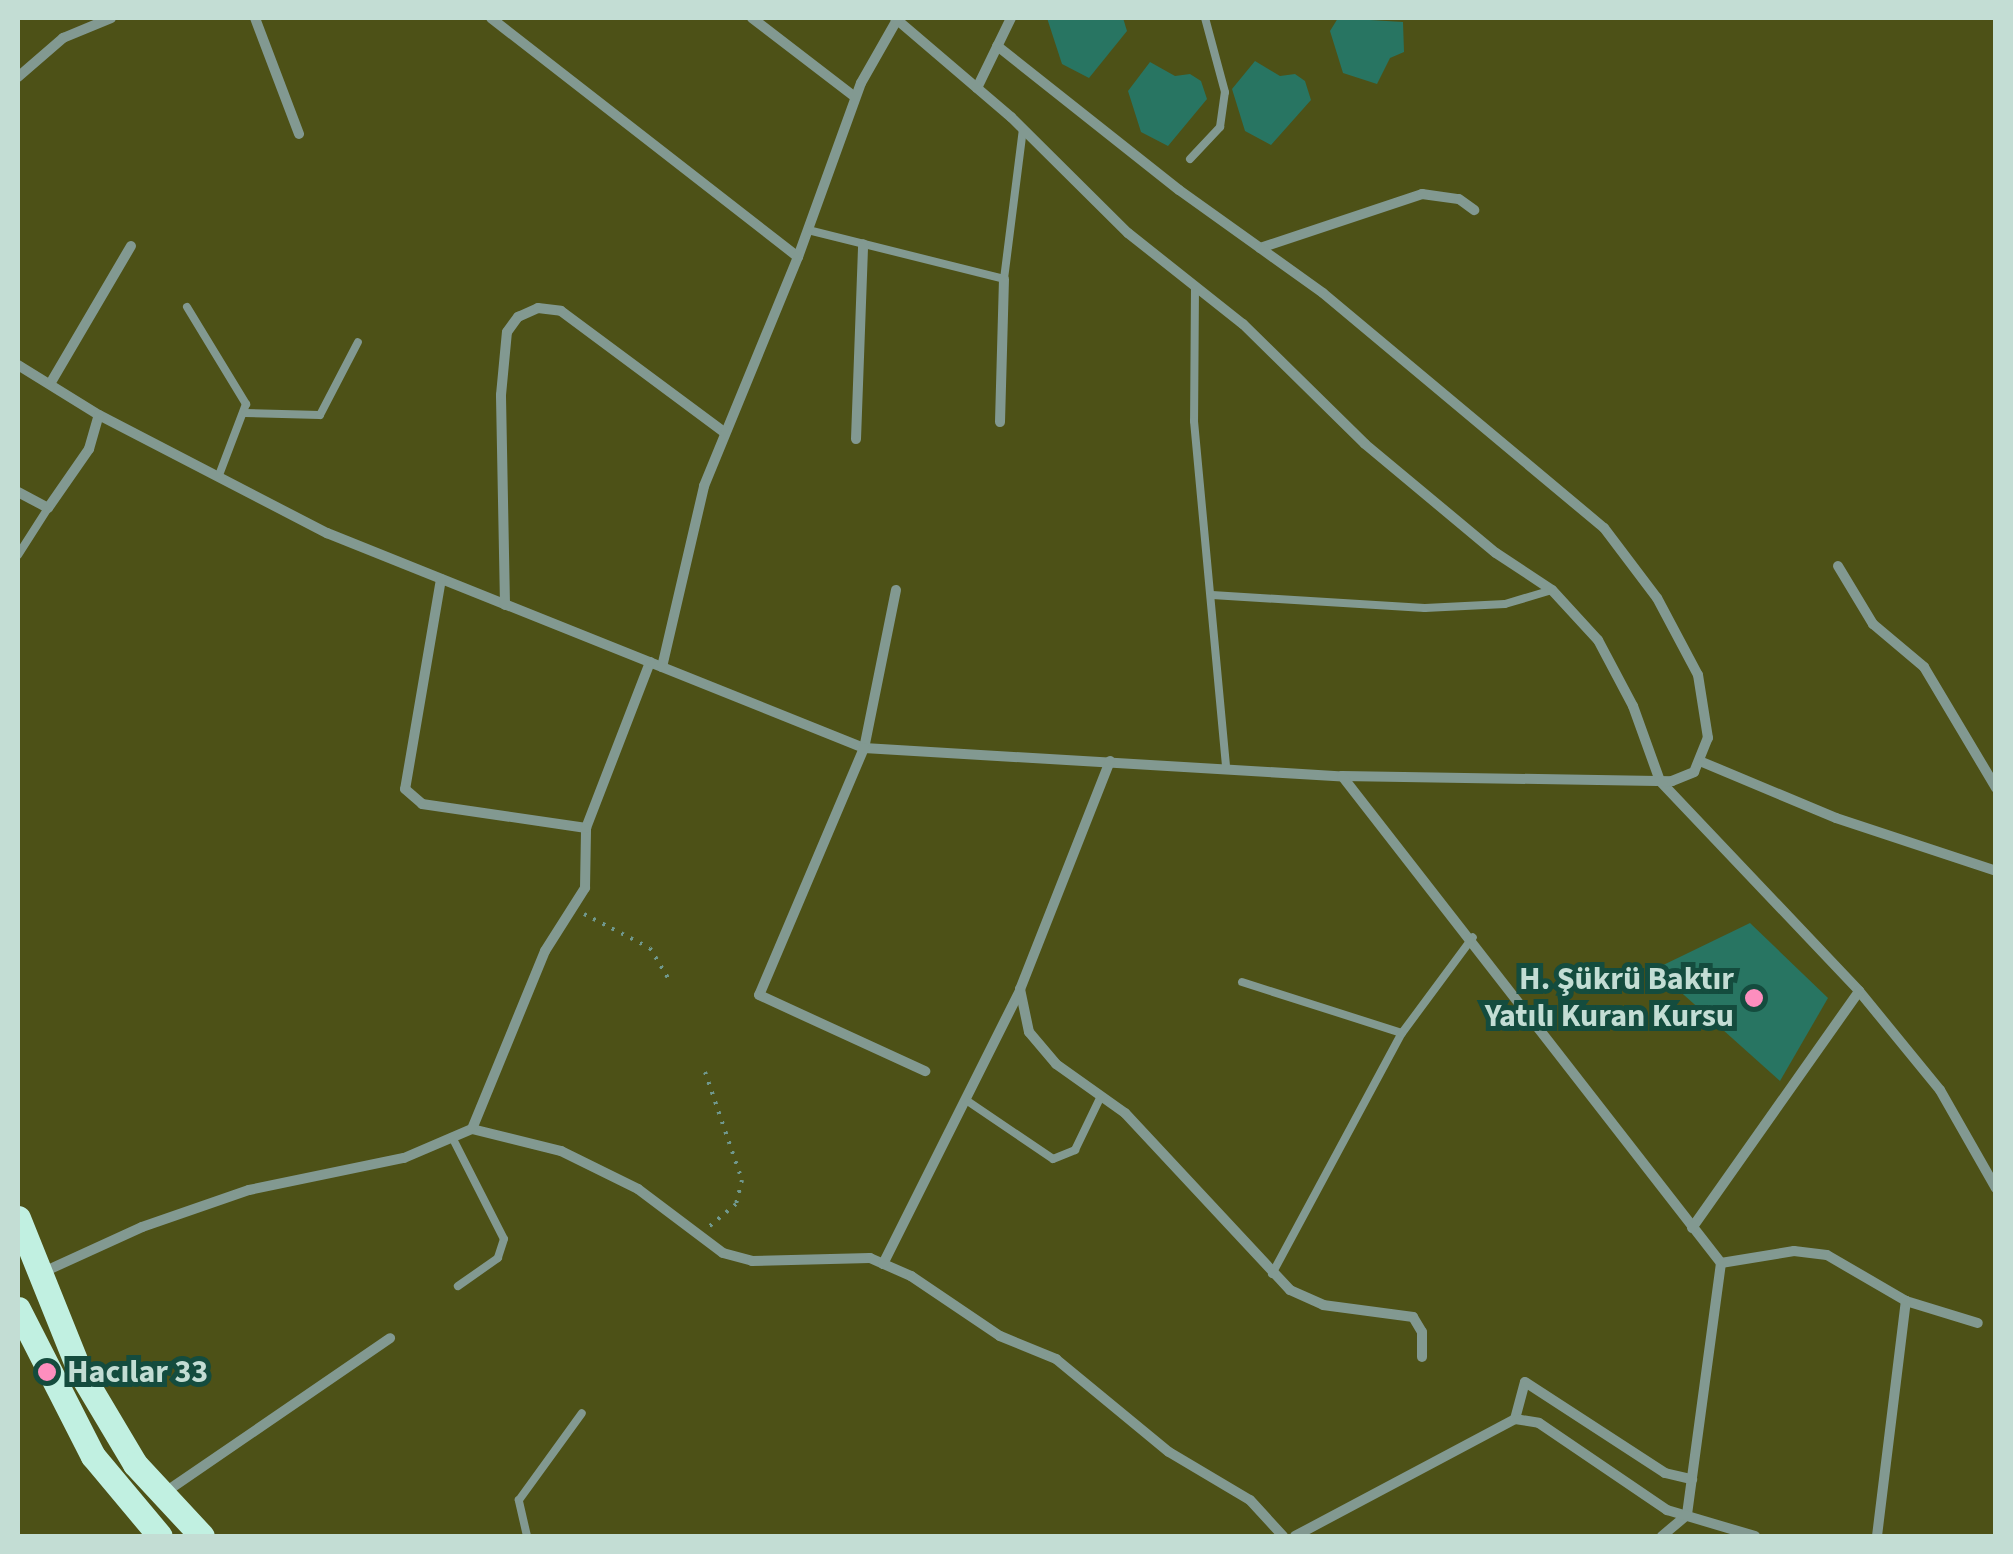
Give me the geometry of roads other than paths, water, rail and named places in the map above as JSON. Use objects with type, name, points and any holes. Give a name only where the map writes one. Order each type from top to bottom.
[{"type":"main road","points":[[18,1218],[80,1370],[135,1464],[202,1536]]},
{"type":"main road","points":[[18,1309],[93,1456],[160,1536]]},
{"type":"street","points":[[18,76],[63,38],[111,18]]},
{"type":"street","points":[[255,18],[299,134]]},
{"type":"street","points":[[491,18],[798,257]]},
{"type":"street","points":[[752,18],[855,97]]},
{"type":"street","points":[[977,88],[1010,18]]},
{"type":"street","points":[[662,667],[704,486],[798,257],[855,97],[896,19],[1023,129],[1128,234],[1244,324],[1365,444],[1496,553],[1552,590],[1598,640],[1660,781],[1859,992],[1940,1090],[1996,1188]]},
{"type":"street","points":[[18,365],[100,415],[327,533],[864,748],[1342,776],[1660,781],[1684,778],[1702,762],[1708,738],[1698,675],[1656,598],[1604,528],[1338,305],[997,46]]},
{"type":"street","points":[[1260,248],[1422,194],[1459,198],[1474,210]]},
{"type":"street","points":[[856,439],[864,244]]},
{"type":"street","points":[[50,384],[131,246]]},
{"type":"street","points":[[1000,422],[1004,278]]},
{"type":"street","points":[[505,605],[502,395],[507,332],[518,316],[538,308],[561,311],[726,433]]},
{"type":"street","points":[[18,492],[48,508],[88,449],[100,415]]},
{"type":"street","points":[[1838,566],[1873,624],[1924,667],[1996,788]]},
{"type":"street","points":[[441,579],[405,789],[422,804],[586,828]]},
{"type":"street","points":[[896,590],[864,748],[759,995],[924,1071]]},
{"type":"street","points":[[472,1128],[545,951],[573,909],[590,868],[586,828],[650,662]]},
{"type":"street","points":[[883,1264],[1020,989],[1110,761]]},
{"type":"street","points":[[1702,762],[1836,818],[1996,871]]},
{"type":"street","points":[[1342,776],[1473,938],[1720,1263],[1688,1515],[1662,1536]]},
{"type":"street","points":[[1020,989],[1022,1012],[1041,1050],[1125,1113],[1272,1274],[1323,1305],[1413,1317],[1422,1332],[1422,1357]]},
{"type":"street","points":[[1692,1228],[1859,992]]},
{"type":"street","points":[[38,1274],[142,1227],[249,1190],[404,1158],[472,1128],[561,1151],[655,1198],[723,1252],[752,1260],[837,1256],[883,1264],[1000,1336],[1056,1359],[1170,1452],[1250,1500],[1283,1536]]},
{"type":"street","points":[[1720,1263],[1794,1250],[1826,1255],[1906,1301],[1978,1323]]},
{"type":"street","points":[[1877,1536],[1906,1301]]},
{"type":"street","points":[[162,1494],[390,1338]]},
{"type":"street","points":[[1515,1419],[1525,1382],[1665,1473],[1692,1479]]},
{"type":"street","points":[[1295,1536],[1515,1419],[1539,1423],[1667,1510],[1756,1536]]},
{"type":"lane","points":[[1190,159],[1220,127],[1225,92],[1205,18]]},
{"type":"lane","points":[[808,230],[1004,278],[1023,129]]},
{"type":"lane","points":[[1195,286],[1194,421],[1226,768]]},
{"type":"lane","points":[[186,307],[240,385],[246,413],[219,475]]},
{"type":"lane","points":[[246,413],[320,414],[358,342]]},
{"type":"lane","points":[[18,555],[48,508]]},
{"type":"lane","points":[[1212,595],[1425,608],[1504,604],[1552,590]]},
{"type":"lane","points":[[1272,1274],[1402,1033],[1473,938]]},
{"type":"lane","points":[[1242,982],[1402,1033]]},
{"type":"lane","points":[[966,1100],[1053,1159],[1075,1150],[1101,1096]]},
{"type":"lane","points":[[452,1137],[504,1239],[498,1258],[458,1286]]},
{"type":"lane","points":[[527,1536],[519,1500],[582,1413]]},
{"type":"place","name":"H. Şükrü Baktır Yatılı Kuran Kursu","points":[[1754,998]]},
{"type":"place","name":"Hacılar 33","points":[[47,1372]]}]
